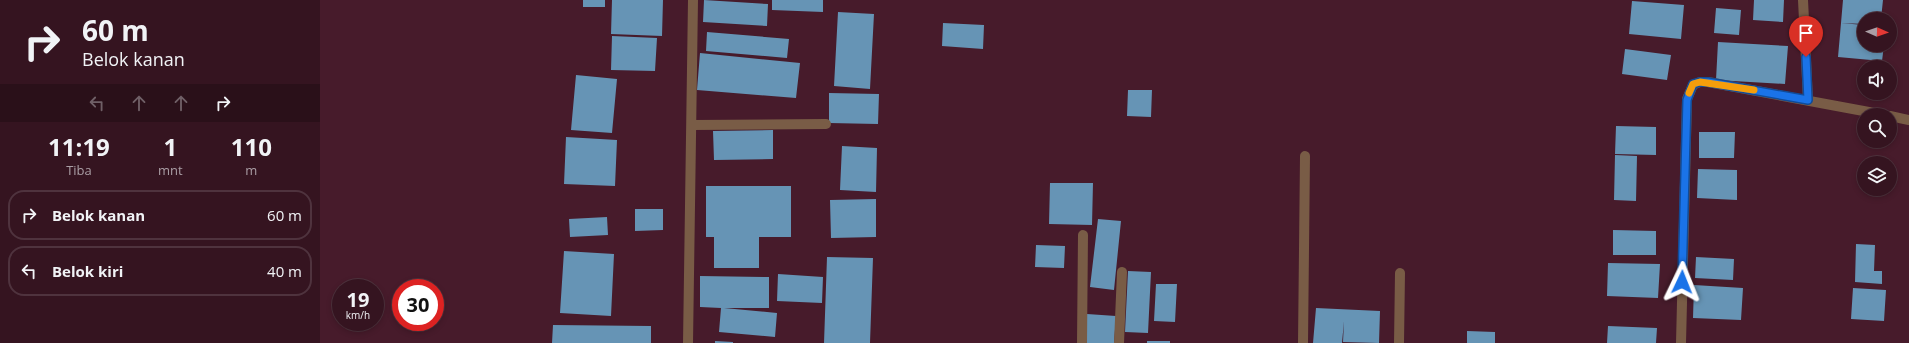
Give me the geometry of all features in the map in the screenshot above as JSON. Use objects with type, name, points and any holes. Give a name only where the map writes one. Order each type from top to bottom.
[{"type":"street","points":[[688,343],[693,0]]},
{"type":"street","points":[[1803,0],[1808,100]]},
{"type":"street","points":[[1681,343],[1687,100],[1689,91],[1693,84],[1708,82],[1857,110]]},
{"type":"street","points":[[1897,117],[1909,120]]},
{"type":"street","points":[[692,125],[826,124]]},
{"type":"street","points":[[1302,343],[1305,156]]},
{"type":"street","points":[[1082,343],[1083,235]]},
{"type":"street","points":[[1119,343],[1122,272]]},
{"type":"street","points":[[1399,343],[1400,273]]},
{"type":"building","points":[[583,0],[605,0],[605,7],[583,7]]},
{"type":"building","points":[[612,0],[663,0],[662,36],[611,34]]},
{"type":"building","points":[[704,0],[768,4],[767,26],[703,22]]},
{"type":"building","points":[[772,0],[823,0],[823,12],[772,10]]},
{"type":"building","points":[[1754,0],[1784,0],[1783,22],[1753,20]]},
{"type":"building","points":[[1843,0],[1883,0],[1882,12],[1857,12],[1857,24],[1841,23]]},
{"type":"building","points":[[1632,1],[1684,5],[1681,39],[1629,34]]},
{"type":"building","points":[[1716,8],[1741,10],[1739,35],[1714,33]]},
{"type":"building","points":[[838,12],[874,14],[870,89],[834,86]]},
{"type":"building","points":[[943,23],[984,25],[983,49],[942,46]]},
{"type":"building","points":[[1841,23],[1857,24],[1857,52],[1883,52],[1882,60],[1838,57]]},
{"type":"building","points":[[707,32],[789,39],[787,58],[706,51]]},
{"type":"building","points":[[612,36],[657,38],[655,71],[611,70]]},
{"type":"building","points":[[1718,42],[1788,46],[1785,84],[1716,80]]},
{"type":"building","points":[[1625,49],[1671,55],[1667,80],[1622,74]]},
{"type":"building","points":[[700,53],[800,63],[796,98],[697,90]]},
{"type":"building","points":[[576,75],[617,79],[612,133],[571,130]]},
{"type":"building","points":[[1128,90],[1152,90],[1151,117],[1127,116]]},
{"type":"building","points":[[829,93],[879,94],[878,124],[829,123]]},
{"type":"building","points":[[1616,126],[1656,127],[1656,155],[1615,154]]},
{"type":"building","points":[[773,130],[773,159],[714,160],[713,131]]},
{"type":"building","points":[[1699,132],[1735,132],[1734,158],[1699,158]]},
{"type":"building","points":[[566,137],[617,140],[615,186],[564,184]]},
{"type":"building","points":[[842,146],[877,148],[876,192],[840,190]]},
{"type":"building","points":[[1615,155],[1637,156],[1636,201],[1614,200]]},
{"type":"building","points":[[1698,169],[1737,170],[1737,200],[1697,198]]},
{"type":"building","points":[[1050,183],[1093,183],[1092,225],[1049,224]]},
{"type":"building","points":[[706,186],[791,186],[791,237],[759,237],[759,268],[714,268],[714,237],[706,237]]},
{"type":"building","points":[[876,199],[876,237],[831,238],[830,200]]},
{"type":"building","points":[[635,209],[663,209],[663,230],[635,231]]},
{"type":"building","points":[[607,217],[608,235],[570,237],[569,219]]},
{"type":"building","points":[[1098,219],[1121,221],[1114,290],[1090,287]]},
{"type":"building","points":[[1613,230],[1656,231],[1656,255],[1613,255]]},
{"type":"building","points":[[1856,244],[1875,245],[1874,271],[1882,271],[1882,284],[1855,282]]},
{"type":"building","points":[[1036,245],[1065,246],[1064,268],[1035,267]]},
{"type":"building","points":[[564,251],[614,254],[611,316],[560,313]]},
{"type":"building","points":[[827,257],[873,258],[870,343],[824,343]]},
{"type":"building","points":[[1696,257],[1734,259],[1733,280],[1695,278]]},
{"type":"building","points":[[1608,263],[1660,264],[1658,298],[1607,296]]},
{"type":"building","points":[[1128,271],[1151,272],[1148,333],[1125,332]]},
{"type":"building","points":[[778,274],[823,277],[822,303],[777,301]]},
{"type":"building","points":[[700,276],[769,277],[769,308],[724,308],[777,313],[775,337],[719,332],[721,308],[700,307]]},
{"type":"building","points":[[1156,284],[1177,284],[1175,322],[1154,321]]},
{"type":"building","points":[[1694,285],[1743,288],[1741,320],[1693,318]]},
{"type":"building","points":[[1853,288],[1886,290],[1884,321],[1851,319]]},
{"type":"building","points":[[1316,308],[1380,311],[1379,343],[1343,342],[1344,321],[1342,343],[1313,343]]},
{"type":"building","points":[[1087,314],[1116,316],[1114,343],[1085,343]]},
{"type":"building","points":[[553,325],[651,326],[651,343],[552,343]]},
{"type":"building","points":[[1608,326],[1657,328],[1656,343],[1607,343]]},
{"type":"building","points":[[1467,331],[1495,332],[1495,343],[1467,343]]},
{"type":"building","points":[[715,341],[733,342],[733,343],[715,343]]},
{"type":"building","points":[[1147,341],[1170,341],[1170,343],[1147,343]]},
{"type":"slow traffic","points":[[1689,93],[1693,84],[1700,82],[1754,90]]},
{"type":"route","points":[[1682,282],[1687,100],[1689,91],[1693,84],[1708,82],[1808,100],[1806,57]]}]
